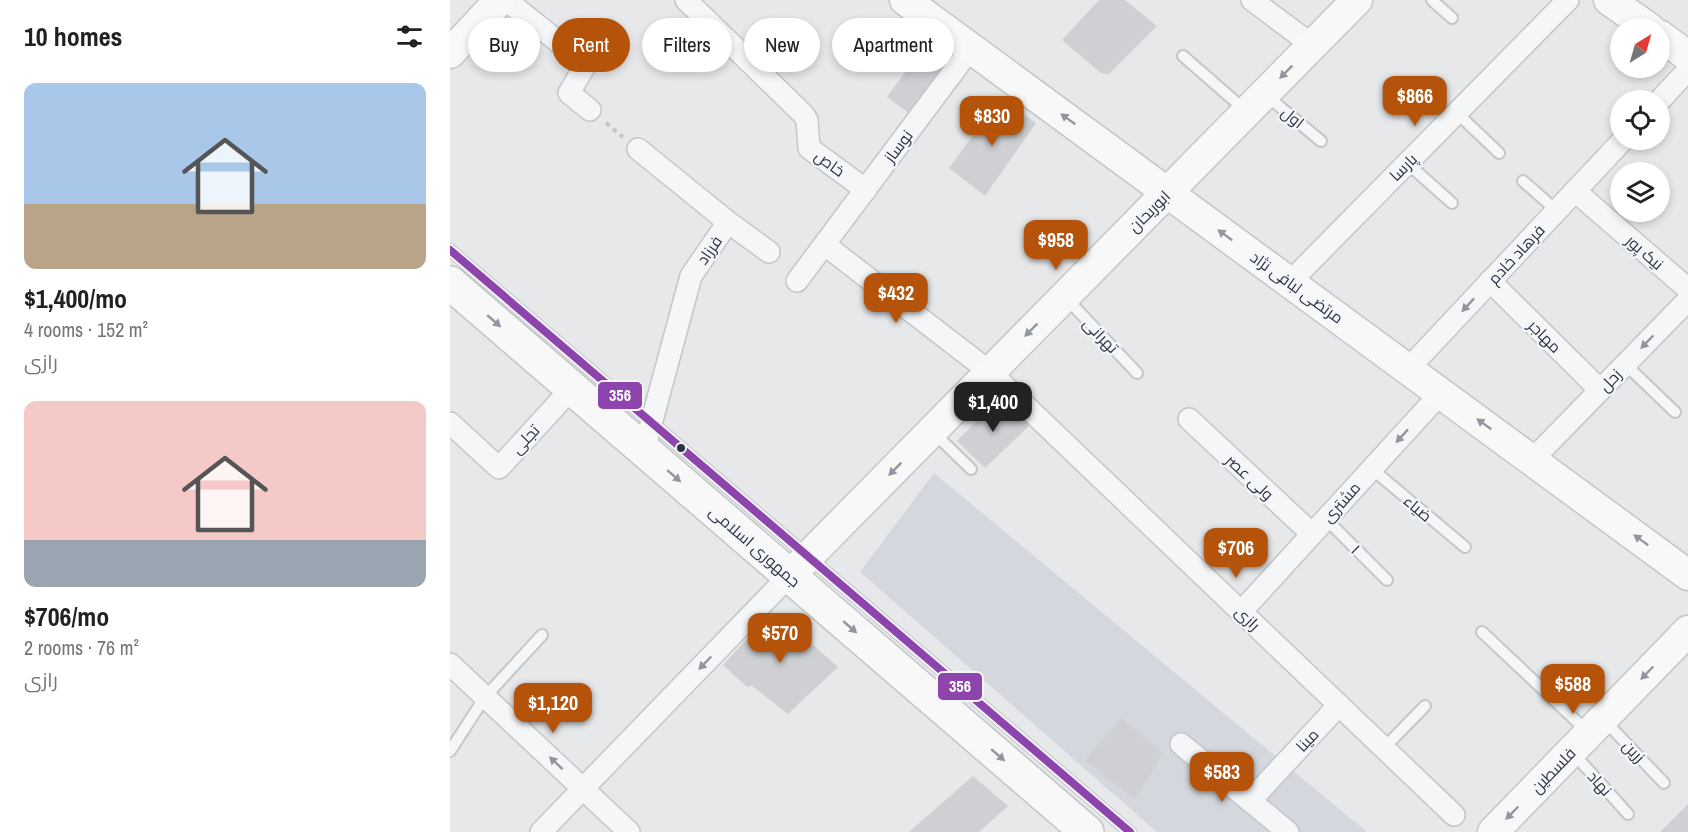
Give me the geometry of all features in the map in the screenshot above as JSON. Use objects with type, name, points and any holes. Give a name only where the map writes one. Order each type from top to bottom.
[{"type":"main road","points":[[450,53],[500,0]]},
{"type":"main road","name":"مرتضی لبافی نژاد","points":[[905,0],[1688,575]]},
{"type":"main road","name":"ابوریحان","points":[[799,566],[1357,0]]},
{"type":"main road","points":[[1609,0],[1635,18]]},
{"type":"main road","points":[[1670,43],[1688,56]]},
{"type":"main road","name":"جمهوری اسلامی","points":[[450,283],[572,388],[648,436],[799,566],[1088,832]]},
{"type":"main road","name":"فلسطین","points":[[1493,832],[1688,631]]},
{"type":"street","points":[[506,0],[586,64],[570,93],[590,110]]},
{"type":"street","name":"خاص","points":[[686,0],[803,114],[807,120],[808,148],[866,189]]},
{"type":"street","points":[[1252,0],[1312,45]]},
{"type":"street","name":"پارسا","points":[[1290,282],[1568,0]]},
{"type":"street","name":"نوساز","points":[[797,281],[971,48]]},
{"type":"street","points":[[1669,90],[1688,70]]},
{"type":"street","name":"فرزاد","points":[[638,149],[728,222],[691,276],[648,436]]},
{"type":"street","name":"فرهاد خادم","points":[[1408,369],[1614,150]]},
{"type":"street","name":"نیک پور","points":[[1575,191],[1688,289]]},
{"type":"street","points":[[728,222],[769,252]]},
{"type":"street","points":[[825,244],[990,372]]},
{"type":"street","name":"مهاجر","points":[[1491,281],[1600,390]]},
{"type":"street","name":"زحل","points":[[1532,460],[1688,300]]},
{"type":"street","name":"رازی","points":[[990,372],[1454,815]]},
{"type":"street","name":"تجلی","points":[[450,423],[499,468],[572,388]]},
{"type":"street","name":"مشتری","points":[[1242,612],[1441,393]]},
{"type":"street","name":"ولی عصر","points":[[1189,419],[1319,527]]},
{"type":"street","points":[[541,832],[799,566]]},
{"type":"street","points":[[450,664],[629,832]]},
{"type":"street","name":"مینا","points":[[1250,801],[1339,705]]},
{"type":"street","points":[[1181,744],[1288,832]]},
{"type":"lane","points":[[1432,0],[1452,18]]},
{"type":"lane","name":"اول","points":[[1183,56],[1255,103],[1322,141]]},
{"type":"lane","points":[[1457,112],[1499,153]]},
{"type":"lane","points":[[1407,163],[1452,203]]},
{"type":"lane","points":[[1523,181],[1557,210]]},
{"type":"lane","points":[[450,250],[648,436]]},
{"type":"lane","name":"تهرانی","points":[[1064,297],[1137,373]]},
{"type":"lane","points":[[1625,364],[1675,412]]},
{"type":"lane","points":[[932,431],[971,469]]},
{"type":"lane","name":"ضیاء","points":[[1372,469],[1465,548]]},
{"type":"lane","name":"۱","points":[[1319,527],[1387,580]]},
{"type":"lane","points":[[799,566],[1130,832]]},
{"type":"lane","points":[[1482,632],[1588,734]]},
{"type":"lane","points":[[450,751],[485,697],[542,635]]},
{"type":"lane","points":[[1384,748],[1425,706]]},
{"type":"lane","name":"زرین","points":[[1588,734],[1664,783]]},
{"type":"lane","name":"نهاد","points":[[1588,734],[1628,814]]},
{"type":"path","points":[[590,110],[638,149]]},
{"type":"shaded area","points":[[934,473],[1367,832],[1157,832],[860,572]]},
{"type":"building","points":[[1099,0],[1125,0],[1157,26],[1109,74],[1101,73],[1062,40]]},
{"type":"building","points":[[905,72],[945,72],[913,116],[887,97]]},
{"type":"building","points":[[1000,98],[1036,123],[985,196],[949,168]]},
{"type":"building","points":[[999,398],[1005,400],[1029,426],[985,468],[957,441]]},
{"type":"building","points":[[779,615],[838,667],[788,714],[752,686],[747,687],[723,665],[766,618]]},
{"type":"building","points":[[1121,718],[1163,753],[1135,800],[1085,760]]},
{"type":"building","points":[[973,776],[1008,806],[979,832],[909,832]]},
{"type":"building","points":[[1688,804],[1688,832],[1660,832]]},
{"type":"transit line","name":"356","points":[[450,250],[1130,832]]}]
